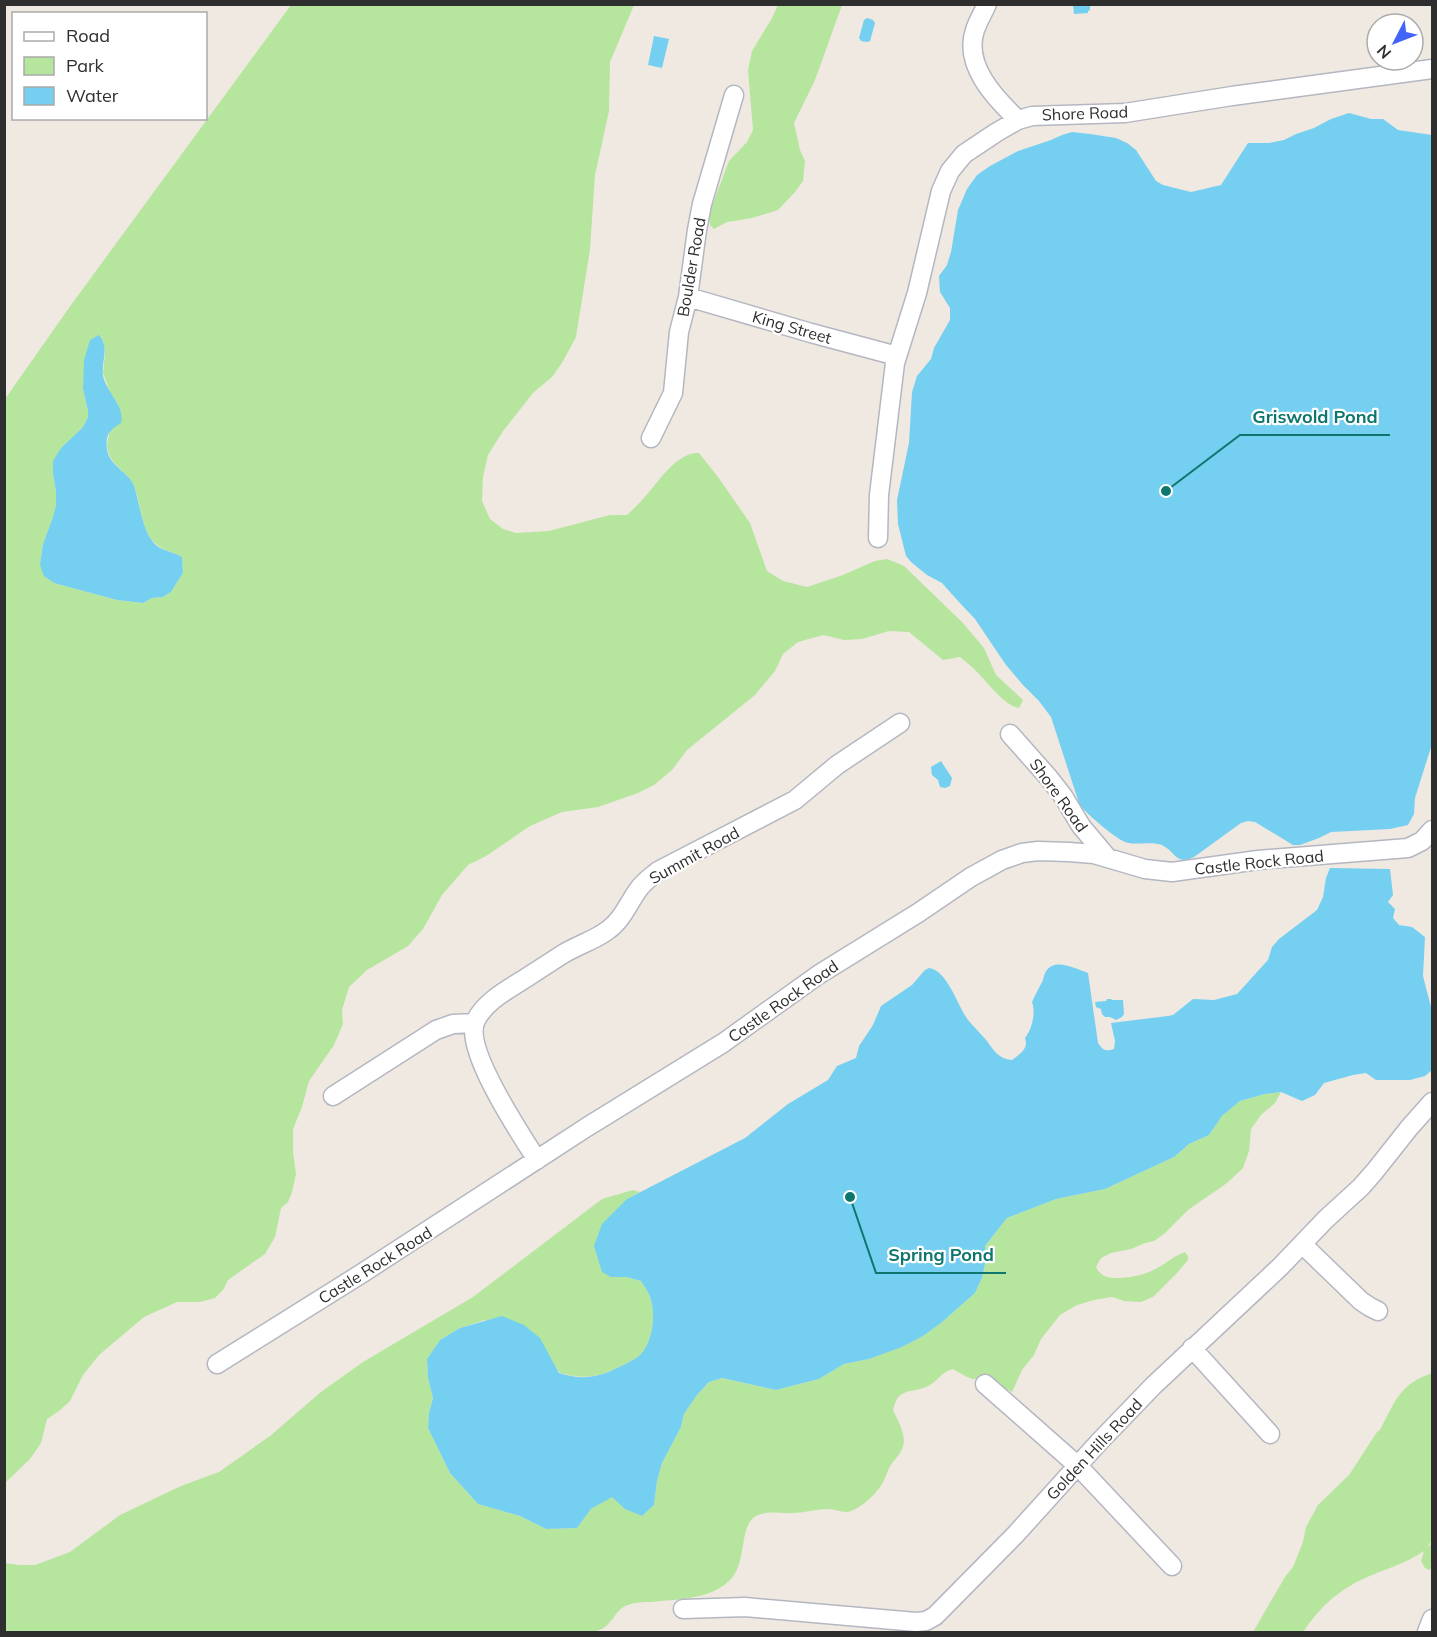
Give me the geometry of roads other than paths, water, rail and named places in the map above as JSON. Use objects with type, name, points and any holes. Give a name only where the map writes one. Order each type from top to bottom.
[{"type":"street","points":[[987,4],[975,31],[973,54],[975,62],[986,83],[1018,120]]},
{"type":"street","name":"Shore Road","points":[[878,538],[879,495],[893,372],[917,293],[941,191],[947,176],[964,154],[986,138],[1018,120],[1037,115],[1125,113],[1432,69]]},
{"type":"street","name":"Boulder Road","points":[[651,438],[673,393],[679,332],[688,297],[693,249],[702,204],[734,95]]},
{"type":"street","name":"King Street","points":[[688,297],[897,356]]},
{"type":"street","name":"Summit Road","points":[[474,1023],[494,1000],[564,953],[611,928],[620,920],[639,888],[658,872],[795,800],[837,765],[900,723]]},
{"type":"street","name":"Shore Road","points":[[1010,734],[1049,778],[1081,826],[1107,857]]},
{"type":"street","name":"Castle Rock Road","points":[[217,1364],[364,1272],[586,1127],[723,1042],[809,980],[989,866],[1022,853],[1076,852],[1107,857],[1146,869],[1172,872],[1258,860],[1408,848],[1422,841],[1432,830]]},
{"type":"street","points":[[333,1096],[436,1030],[453,1024],[474,1023],[474,1036],[484,1068],[509,1116],[537,1160]]},
{"type":"street","name":"Golden Hills Road","points":[[683,1609],[745,1607],[916,1622],[926,1621],[939,1613],[1016,1534],[1122,1417],[1368,1179],[1432,1102]]},
{"type":"street","points":[[1302,1244],[1361,1301],[1378,1311]]},
{"type":"street","points":[[1192,1348],[1270,1434]]},
{"type":"street","points":[[985,1384],[1078,1466],[1172,1566]]},
{"type":"street","points":[[1427,1632],[1432,1619]]},
{"type":"water","points":[[1073,5],[1090,5],[1090,10],[1088,13],[1074,14]]},
{"type":"water","points":[[867,18],[875,23],[870,41],[867,42],[859,38],[864,20]]},
{"type":"water","points":[[654,36],[669,39],[662,68],[648,65]]},
{"type":"water","points":[[1349,113],[1371,119],[1383,119],[1398,130],[1432,135],[1432,744],[1415,798],[1414,814],[1408,825],[1390,829],[1331,832],[1300,845],[1293,845],[1255,822],[1248,821],[1241,823],[1194,857],[1183,860],[1162,845],[1133,843],[1118,838],[1080,806],[1051,717],[1006,665],[975,619],[942,583],[927,575],[906,556],[898,524],[897,500],[909,443],[912,392],[917,376],[931,359],[934,348],[950,320],[950,308],[940,292],[939,276],[947,265],[951,252],[958,210],[967,189],[977,175],[990,166],[1018,151],[1062,135],[1072,132],[1090,134],[1116,138],[1127,143],[1136,150],[1156,181],[1191,192],[1221,185],[1248,143],[1284,140]]},
{"type":"water","points":[[99,335],[105,350],[103,376],[122,417],[121,423],[111,430],[108,436],[109,455],[134,486],[145,526],[152,541],[160,548],[182,557],[183,573],[171,592],[143,603],[117,600],[54,583],[44,576],[40,564],[43,544],[56,505],[53,461],[61,448],[83,427],[88,417],[83,389],[84,360],[90,340]]},
{"type":"water","points":[[941,761],[952,778],[950,786],[945,788],[940,787],[938,780],[932,775],[931,767]]},
{"type":"water","points":[[1330,868],[1390,869],[1393,895],[1388,902],[1395,909],[1393,918],[1399,925],[1412,927],[1425,937],[1423,976],[1432,1011],[1432,1070],[1425,1076],[1410,1080],[1376,1080],[1366,1073],[1324,1083],[1315,1095],[1302,1101],[1281,1092],[1240,1101],[1222,1116],[1209,1135],[1189,1144],[1174,1157],[1105,1189],[1056,1199],[1007,1218],[985,1246],[985,1264],[975,1293],[923,1336],[902,1347],[869,1359],[844,1364],[819,1379],[776,1390],[722,1378],[709,1382],[684,1414],[681,1427],[662,1463],[654,1505],[642,1516],[625,1509],[612,1497],[591,1509],[577,1528],[546,1529],[520,1516],[478,1504],[450,1473],[428,1428],[433,1398],[428,1378],[427,1359],[440,1340],[460,1328],[502,1316],[524,1325],[540,1338],[559,1373],[574,1377],[596,1376],[639,1356],[651,1334],[652,1304],[641,1281],[626,1277],[611,1277],[602,1272],[594,1246],[602,1224],[627,1199],[745,1138],[788,1104],[828,1080],[837,1066],[856,1058],[859,1046],[873,1025],[881,1006],[912,985],[925,970],[929,968],[936,970],[942,975],[968,1020],[997,1054],[1012,1060],[1025,1048],[1025,1038],[1033,1021],[1032,1002],[1047,970],[1061,965],[1088,973],[1098,1043],[1104,1050],[1111,1050],[1114,1049],[1115,1041],[1111,1023],[1173,1015],[1193,999],[1214,1000],[1237,994],[1268,960],[1272,947],[1279,939],[1317,910],[1323,897]]},
{"type":"water","points":[[1107,999],[1123,1000],[1124,1014],[1122,1017],[1116,1020],[1105,1017],[1101,1009],[1096,1007],[1095,1002]]},
{"type":"place","name":"Griswold Pond","points":[[1166,491]]},
{"type":"place","name":"Spring Pond","points":[[850,1197]]}]
